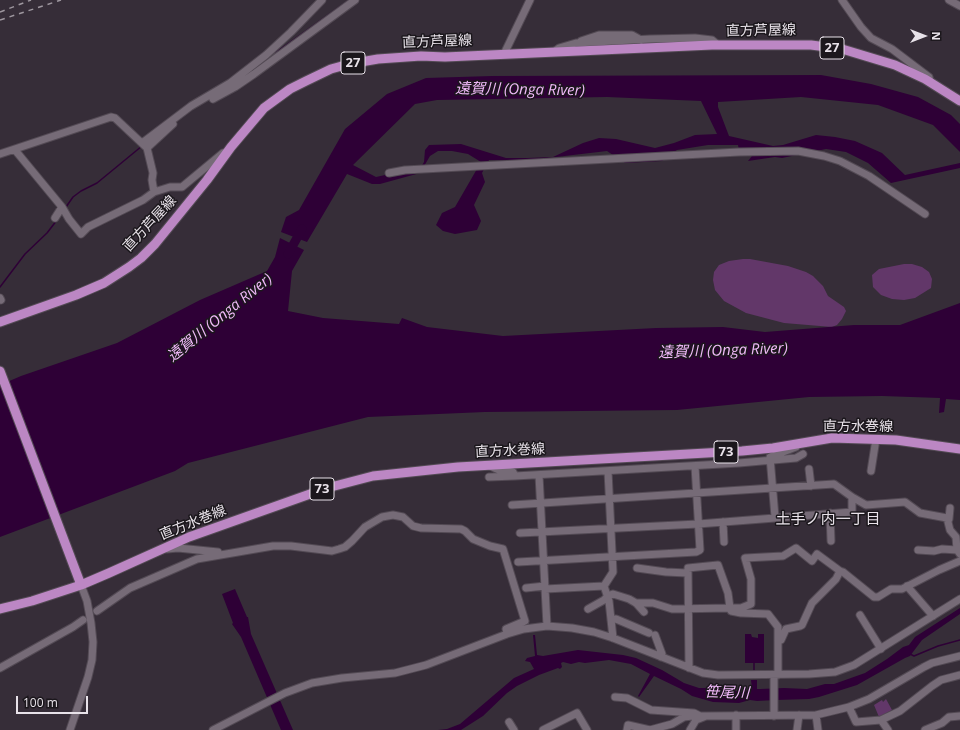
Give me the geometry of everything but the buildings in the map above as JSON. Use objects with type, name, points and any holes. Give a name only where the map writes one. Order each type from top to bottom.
[{"type":"main road","name":"直方芦屋線","points":[[0,322],[76,295],[104,283],[141,258],[155,244],[185,208],[231,147],[264,108],[290,89],[331,69],[349,64],[378,59],[718,45],[795,44],[842,49],[895,66],[930,82],[960,101]]},
{"type":"main road","points":[[0,371],[80,582]]},
{"type":"main road","name":"直方水巻線","points":[[0,608],[32,601],[163,549],[189,537],[328,488],[374,476],[458,467],[742,451],[773,448],[832,438],[896,440],[960,449]]},
{"type":"street","points":[[144,145],[193,107],[230,83],[266,55],[292,32],[322,0]]},
{"type":"street","points":[[214,99],[236,87],[355,0]]},
{"type":"street","points":[[504,54],[530,0]]},
{"type":"street","points":[[842,0],[861,27],[871,38],[892,49],[903,57],[929,77],[930,82]]},
{"type":"street","points":[[949,0],[960,6]]},
{"type":"street","points":[[555,52],[559,48],[577,43],[668,38],[695,38],[712,40],[718,45]]},
{"type":"street","points":[[0,154],[111,117],[115,118],[144,145],[153,173],[152,180],[154,192]]},
{"type":"street","points":[[15,150],[63,209],[81,234],[88,227],[143,200],[154,192],[170,187],[182,187],[231,147]]},
{"type":"street","points":[[389,173],[405,170],[739,152],[798,151],[840,161],[869,176],[925,214]]},
{"type":"street","points":[[55,218],[63,209]]},
{"type":"street","points":[[871,471],[876,439]]},
{"type":"street","points":[[775,517],[770,457],[807,442]]},
{"type":"street","points":[[489,477],[695,466],[796,458],[803,454]]},
{"type":"street","points":[[490,466],[499,470],[513,472],[515,476]]},
{"type":"street","points":[[518,562],[696,552],[700,550],[695,466]]},
{"type":"street","points":[[809,469],[811,486]]},
{"type":"street","points":[[604,586],[613,572],[608,471]]},
{"type":"street","points":[[538,475],[547,626]]},
{"type":"street","points":[[512,505],[609,500],[834,484],[852,497],[869,505],[905,502],[920,513],[949,519]]},
{"type":"street","points":[[520,533],[698,524],[852,512],[852,497]]},
{"type":"street","points":[[918,550],[934,551],[942,549],[959,552],[956,537],[950,530],[950,508]]},
{"type":"street","points":[[830,513],[831,541]]},
{"type":"street","points":[[97,611],[130,588],[197,559],[224,553],[273,546],[291,546],[332,550],[339,549],[345,547],[365,527],[388,515],[403,517],[413,526],[421,528],[461,529],[473,539],[490,546],[503,549],[525,621],[506,629],[507,634]]},
{"type":"street","points":[[723,522],[724,542]]},
{"type":"street","points":[[163,549],[178,548],[224,553]]},
{"type":"street","points":[[636,604],[653,603],[672,609],[741,608],[751,604],[751,579],[745,558],[783,556],[796,548],[812,561],[817,554],[843,572],[874,597],[878,597],[891,589],[902,589],[960,561]]},
{"type":"street","points":[[689,668],[688,568],[718,565],[728,593],[731,611],[740,613],[768,614],[778,627],[774,714]]},
{"type":"street","points":[[637,568],[666,572],[688,572]]},
{"type":"street","points":[[778,641],[781,640],[786,629],[800,626],[812,603],[836,579],[840,571]]},
{"type":"street","points":[[70,730],[88,677],[92,660],[93,642],[91,623],[87,601],[80,582]]},
{"type":"street","points":[[526,588],[604,586]]},
{"type":"street","points":[[604,586],[608,596],[613,638]]},
{"type":"street","points":[[907,586],[932,616]]},
{"type":"street","points":[[588,609],[613,594],[629,599],[644,612]]},
{"type":"street","points":[[213,730],[260,705],[312,683],[342,678],[395,673],[426,665],[524,628],[547,626],[580,629],[594,632],[703,673],[718,675],[775,676],[835,672],[854,666],[960,599]]},
{"type":"street","points":[[860,615],[881,649]]},
{"type":"street","points":[[611,620],[616,619],[652,634],[662,654],[661,657]]},
{"type":"street","points":[[0,668],[83,620]]},
{"type":"street","points":[[627,730],[628,725],[650,730],[672,724],[684,717],[774,714],[816,715],[849,707],[869,699],[932,663],[960,656]]},
{"type":"street","points":[[849,707],[856,722],[860,726],[881,720],[900,711],[941,680],[960,675]]},
{"type":"street","points":[[615,697],[627,698],[651,710],[694,713],[703,716]]},
{"type":"street","points":[[543,730],[577,713],[587,730]]},
{"type":"street","points":[[736,715],[736,730]]},
{"type":"street","points":[[797,730],[799,715]]},
{"type":"street","points":[[816,715],[818,730]]},
{"type":"street","points":[[690,730],[696,720],[703,716]]},
{"type":"street","points":[[925,730],[942,723],[949,717],[960,716]]},
{"type":"street","points":[[881,720],[888,730]]},
{"type":"street","points":[[509,722],[514,730]]},
{"type":"shaded area","points":[[743,259],[788,266],[813,276],[823,286],[828,296],[844,307],[846,311],[842,319],[837,325],[832,327],[784,323],[746,313],[724,301],[715,290],[713,280],[714,272],[719,265],[729,261]]},
{"type":"shaded area","points":[[912,264],[922,267],[929,272],[932,279],[931,288],[915,298],[904,300],[892,299],[881,295],[873,287],[872,275],[879,269]]},
{"type":"shaded area","points":[[886,699],[892,710],[879,717],[874,705],[882,700],[883,702]]},
{"type":"water","points":[[821,75],[871,84],[918,97],[951,115],[960,124],[960,152],[933,125],[878,105],[801,97],[718,102],[718,107],[729,136],[773,146],[783,145],[816,135],[855,141],[882,153],[905,175],[960,163],[960,168],[891,183],[868,163],[846,152],[826,149],[782,158],[775,157],[748,161],[752,156],[739,150],[738,145],[708,145],[677,150],[662,161],[625,163],[607,151],[522,161],[489,160],[482,173],[485,182],[474,205],[481,221],[477,230],[455,234],[443,231],[436,225],[442,213],[455,207],[481,162],[468,154],[452,151],[438,151],[430,156],[420,173],[380,184],[372,184],[347,174],[307,242],[281,232],[286,217],[299,210],[345,129],[387,94],[426,78],[492,76]],"holes":[[[607,97],[701,101],[717,134],[695,135],[655,148],[616,139],[599,138],[583,143],[553,157],[506,158],[461,144],[429,145],[425,150],[424,162],[421,167],[376,177],[353,165],[415,104],[437,100]]]},
{"type":"water","points":[[280,238],[304,250],[292,271],[288,311],[323,318],[399,324],[402,318],[427,327],[503,336],[656,328],[723,327],[765,332],[854,325],[900,325],[960,303],[960,400],[946,399],[944,412],[939,413],[940,398],[882,396],[809,397],[677,410],[485,412],[368,417],[188,463],[175,471],[0,537],[0,385],[21,376],[117,343],[200,300],[267,271],[275,257]]},
{"type":"water","points":[[235,589],[248,617],[251,634],[293,730],[281,730],[241,637],[232,624],[233,623],[222,594]]},
{"type":"water","name":"笹尾川","points":[[960,608],[960,614],[922,640],[910,656],[857,685],[819,697],[809,699],[750,700],[739,703],[713,702],[692,696],[654,676],[639,697],[638,696],[650,674],[631,664],[609,660],[571,664],[563,662],[561,663],[562,667],[560,669],[558,668],[539,675],[517,686],[507,693],[483,716],[461,730],[438,730],[447,729],[460,724],[514,678],[534,669],[530,662],[525,661],[527,658],[535,656],[533,635],[535,635],[537,655],[543,656],[578,650],[623,655],[636,658],[662,670],[684,683],[699,688],[719,688],[741,692],[752,689],[751,680],[757,680],[757,689],[807,689],[825,684],[834,684],[865,673],[903,647],[909,645],[915,637]]},
{"type":"water","points":[[745,634],[751,634],[752,637],[758,638],[758,634],[764,634],[764,663],[745,663]]},
{"type":"waterway","points":[[260,64],[349,0]]},
{"type":"waterway","points":[[66,207],[73,197],[97,183],[142,146]]},
{"type":"waterway","points":[[0,287],[25,254],[47,233],[57,220]]},
{"type":"waterway","name":"遠賀川 (Onga River)","points":[[288,254],[302,229]]},
{"type":"waterway","points":[[910,654],[914,656],[938,646],[960,640]]},
{"type":"waterway","points":[[754,662],[754,672]]},
{"type":"railway","points":[[0,12],[31,0]]},
{"type":"railway","points":[[0,20],[61,0]]},
{"type":"district","name":"土手ノ内一丁目","points":[[828,520]]}]
